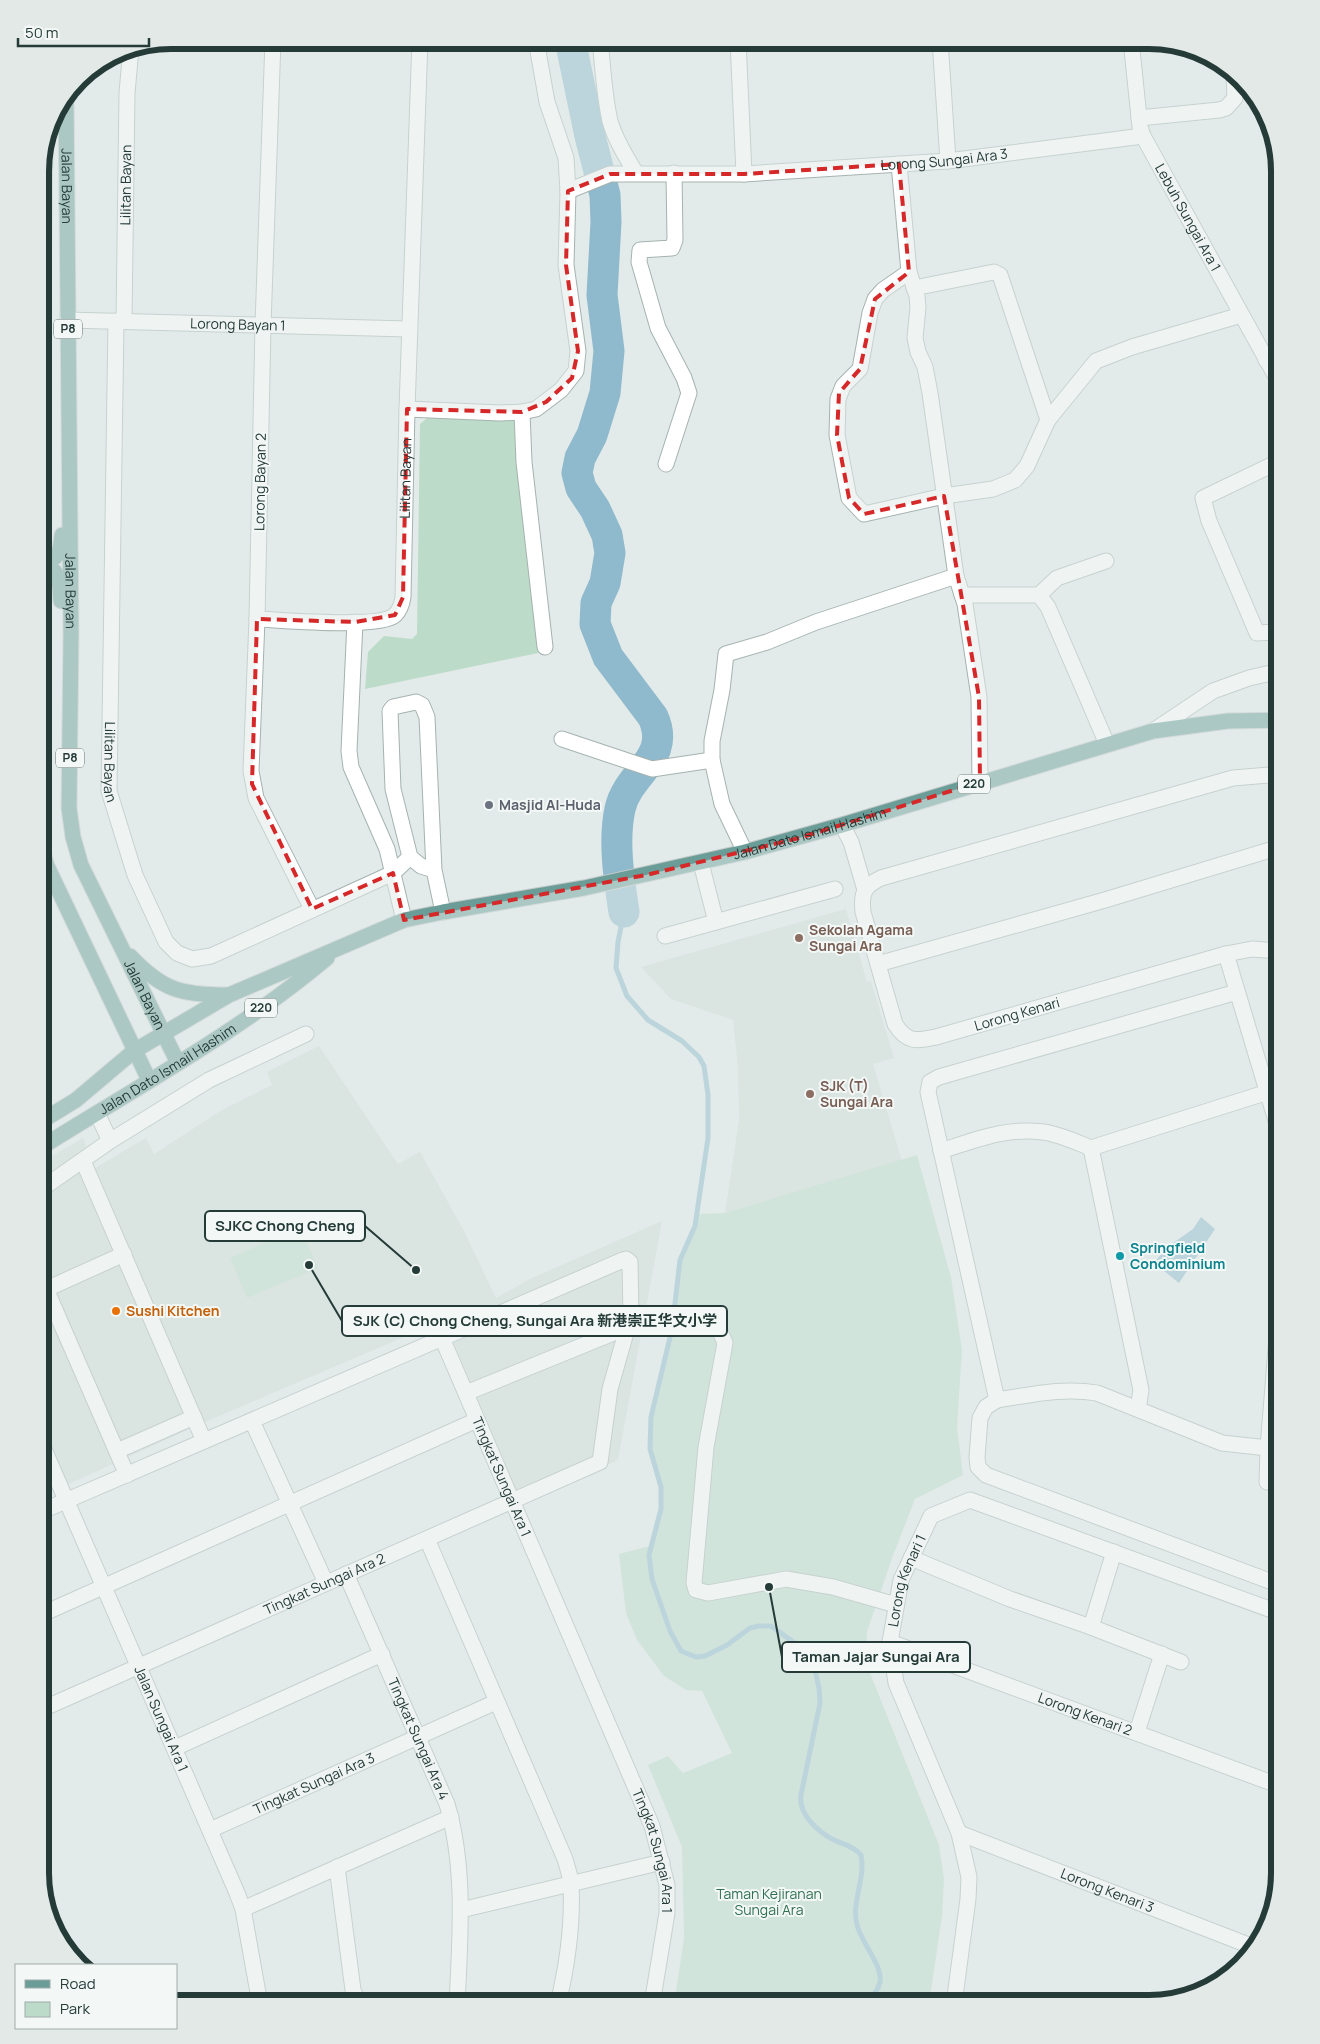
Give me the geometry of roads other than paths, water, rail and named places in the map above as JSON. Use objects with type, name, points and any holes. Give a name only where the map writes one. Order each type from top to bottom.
[{"type":"main road","name":"Jalan Bayan","points":[[66,108],[68,479],[71,635],[69,808],[73,837],[81,865],[118,944],[178,1063]]},
{"type":"main road","points":[[49,560],[56,558],[59,551],[68,479]]},
{"type":"main road","points":[[49,566],[58,577],[71,635]]},
{"type":"main road","name":"Jalan Dato Ismail Hashim","points":[[49,1116],[76,1100],[134,1051],[229,995],[404,920],[584,888],[745,852],[842,825],[1153,731],[1228,721],[1271,720]]},
{"type":"main road","points":[[49,872],[149,1080]]},
{"type":"main road","points":[[118,944],[157,981],[173,989],[202,995],[229,995]]},
{"type":"main road","name":"Jalan Dato Ismail Hashim","points":[[49,1142],[236,1026],[305,976],[339,947]]},
{"type":"street","name":"Lorong Bayan 2","points":[[273,49],[262,325],[257,619],[251,771],[256,798],[312,910]]},
{"type":"street","name":"Lilitan Bayan","points":[[257,619],[355,622],[387,620],[395,615],[401,607],[403,597],[406,409],[420,49]]},
{"type":"street","points":[[406,409],[522,412],[536,409],[561,390],[572,378],[578,363],[566,265],[571,189],[566,158],[547,102],[538,49]]},
{"type":"street","points":[[601,49],[605,91],[611,122],[623,152],[636,173]]},
{"type":"street","points":[[738,49],[744,174]]},
{"type":"street","points":[[941,49],[948,161]]},
{"type":"street","name":"Lebuh Sungai Ara 1","points":[[1132,49],[1139,118],[1144,136],[1271,369]]},
{"type":"street","name":"Lilitan Bayan","points":[[130,56],[120,321],[109,791],[131,865],[166,942],[177,953],[192,959],[211,956],[393,873],[410,857]]},
{"type":"street","points":[[1139,118],[1219,110],[1231,104],[1235,98],[1235,85]]},
{"type":"street","name":"Lorong Sungai Ara 3","points":[[571,189],[610,174],[744,174],[948,161],[1144,136]]},
{"type":"street","points":[[899,164],[909,272],[918,307],[915,338],[918,352],[925,367],[930,393],[956,576],[965,604],[979,697],[980,782]]},
{"type":"street","points":[[666,464],[689,394],[684,378],[658,328],[639,262],[640,250],[672,248],[675,240],[674,173]]},
{"type":"street","points":[[909,272],[882,290],[872,306],[860,369],[843,386],[839,393],[837,435],[849,498],[864,514],[944,496],[993,489],[1015,480],[1027,466],[1048,420],[1096,361],[1140,345],[1241,315]]},
{"type":"street","points":[[914,288],[994,272],[1000,275],[1048,420]]},
{"type":"street","name":"Lorong Bayan 1","points":[[68,320],[409,329]]},
{"type":"street","points":[[1266,360],[1271,358]]},
{"type":"street","points":[[522,412],[524,462],[545,647]]},
{"type":"street","points":[[1271,464],[1203,498],[1209,520],[1256,633],[1271,632]]},
{"type":"street","points":[[962,595],[1039,595],[1057,578],[1106,561]]},
{"type":"street","points":[[745,852],[722,804],[712,760],[712,742],[722,690],[726,654],[767,642],[816,622],[956,576]]},
{"type":"street","points":[[1039,595],[1048,607],[1107,744]]},
{"type":"street","points":[[355,622],[349,751],[350,767],[387,849],[404,920]]},
{"type":"street","points":[[1153,731],[1213,691],[1249,678],[1271,673]]},
{"type":"street","points":[[434,870],[421,866],[410,857],[393,789],[389,716],[393,707],[416,702],[422,705],[427,717],[434,870],[443,912]]},
{"type":"street","points":[[562,739],[652,769],[712,760]]},
{"type":"street","points":[[865,890],[870,883],[881,878],[1233,778],[1271,775]]},
{"type":"street","name":"Lorong Kenari","points":[[842,825],[851,842],[865,890],[861,899],[863,912],[895,1024],[901,1034],[911,1040],[922,1040],[1226,954],[1252,949],[1271,950]]},
{"type":"street","points":[[878,964],[1105,900],[1271,850]]},
{"type":"street","points":[[701,863],[716,922]]},
{"type":"street","points":[[665,936],[835,889]]},
{"type":"street","points":[[1226,954],[1271,1102]]},
{"type":"street","points":[[997,1400],[928,1092],[930,1082],[1237,992]]},
{"type":"street","points":[[49,1184],[110,1141],[209,1080],[306,1034]]},
{"type":"street","points":[[941,1151],[1001,1133],[1022,1131],[1044,1132],[1091,1148],[1268,1092]]},
{"type":"street","points":[[97,1113],[110,1141]]},
{"type":"street","points":[[1091,1148],[1141,1390],[1138,1409]]},
{"type":"street","points":[[83,1160],[204,1441]]},
{"type":"street","points":[[49,1287],[124,1254]]},
{"type":"street","points":[[49,1508],[623,1260],[629,1260],[631,1265],[631,1314],[628,1327],[466,1393]]},
{"type":"street","points":[[49,1303],[127,1475]]},
{"type":"street","points":[[708,1316],[717,1324],[725,1343],[706,1447],[694,1583],[696,1590],[708,1593],[786,1579],[833,1587],[896,1606]]},
{"type":"street","name":"Tingkat Sungai Ara 2","points":[[49,1706],[600,1462],[610,1389],[628,1327]]},
{"type":"street","name":"Tingkat Sungai Ara 1","points":[[442,1338],[652,1826],[667,1885],[667,1913],[653,1995]]},
{"type":"street","points":[[1268,1448],[1222,1443],[1097,1393],[1062,1390],[997,1400],[986,1407],[980,1418],[977,1457],[978,1467],[986,1475],[1271,1582]]},
{"type":"street","points":[[117,1451],[194,1417]]},
{"type":"street","points":[[49,1611],[477,1420]]},
{"type":"street","points":[[252,1421],[326,1584]]},
{"type":"street","points":[[1267,1482],[1271,1426]]},
{"type":"street","name":"Jalan Sungai Ara 1","points":[[49,1461],[175,1748],[242,1909],[258,1995]]},
{"type":"street","name":"Lorong Kenari 1","points":[[956,1995],[969,1877],[959,1833],[896,1683],[890,1642],[901,1580],[931,1516],[970,1500],[1271,1609]]},
{"type":"street","points":[[427,1539],[565,1859],[571,1884],[570,1914],[564,1976],[560,1995]]},
{"type":"street","points":[[1091,1627],[1114,1552]]},
{"type":"street","points":[[910,1558],[1010,1599],[1091,1627],[1181,1662]]},
{"type":"street","name":"Tingkat Sungai Ara 4","points":[[346,1574],[451,1817],[461,1910],[457,1995]]},
{"type":"street","name":"Lorong Kenari 2","points":[[890,1642],[1271,1783]]},
{"type":"street","points":[[175,1748],[382,1654]]},
{"type":"street","points":[[1137,1732],[1162,1654]]},
{"type":"street","name":"Tingkat Sungai Ara 3","points":[[210,1830],[496,1702]]},
{"type":"street","points":[[242,1909],[451,1817]]},
{"type":"street","name":"Lorong Kenari 3","points":[[959,1833],[1248,1945]]},
{"type":"street","points":[[461,1910],[662,1862]]},
{"type":"street","points":[[337,1867],[355,1995]]},
{"type":"water","points":[[1201,1217],[1215,1229],[1179,1283],[1154,1263],[1166,1248],[1193,1229]]},
{"type":"waterway","points":[[572,49],[590,136],[605,195],[606,222],[602,295],[609,351],[605,393],[592,435],[580,458],[577,473],[581,488],[595,509],[607,535],[610,553],[605,583],[596,603],[595,624],[608,657],[653,717],[657,731],[657,744],[653,755],[624,796],[620,809],[617,847],[624,912]]},
{"type":"waterway","points":[[624,912],[618,942],[616,968],[627,996],[648,1020],[682,1041],[699,1057],[704,1066],[708,1095],[708,1138],[695,1226],[680,1260],[672,1329],[651,1417],[650,1449],[661,1487],[661,1509],[649,1555],[652,1579],[670,1631],[681,1651],[696,1657],[705,1656],[727,1645],[750,1628],[771,1626],[799,1646],[811,1661],[819,1688],[820,1703],[801,1802],[810,1822],[828,1837],[852,1848],[861,1855],[862,1873],[856,1916],[859,1932],[875,1961],[880,1976],[878,1989],[873,1995]]},
{"type":"place","name":"Masjid Al-Huda","points":[[489,805]]},
{"type":"place","name":"Sekolah Agama Sungai Ara","points":[[799,938]]},
{"type":"place","name":"SJK (T) Sungai Ara","points":[[810,1094]]},
{"type":"place","name":"Springfield Condominium","points":[[1120,1256]]},
{"type":"place","name":"SJK (C) Chong Cheng, Sungai Ara 新港崇正华文小学","points":[[309,1265]]},
{"type":"place","name":"SJKC Chong Cheng","points":[[416,1270]]},
{"type":"place","name":"Sushi Kitchen","points":[[116,1311]]},
{"type":"place","name":"Taman Jajar Sungai Ara","points":[[769,1587]]},
{"type":"park label","name":"Taman Kejiranan Sungai Ara","points":[[769,1902]]}]
